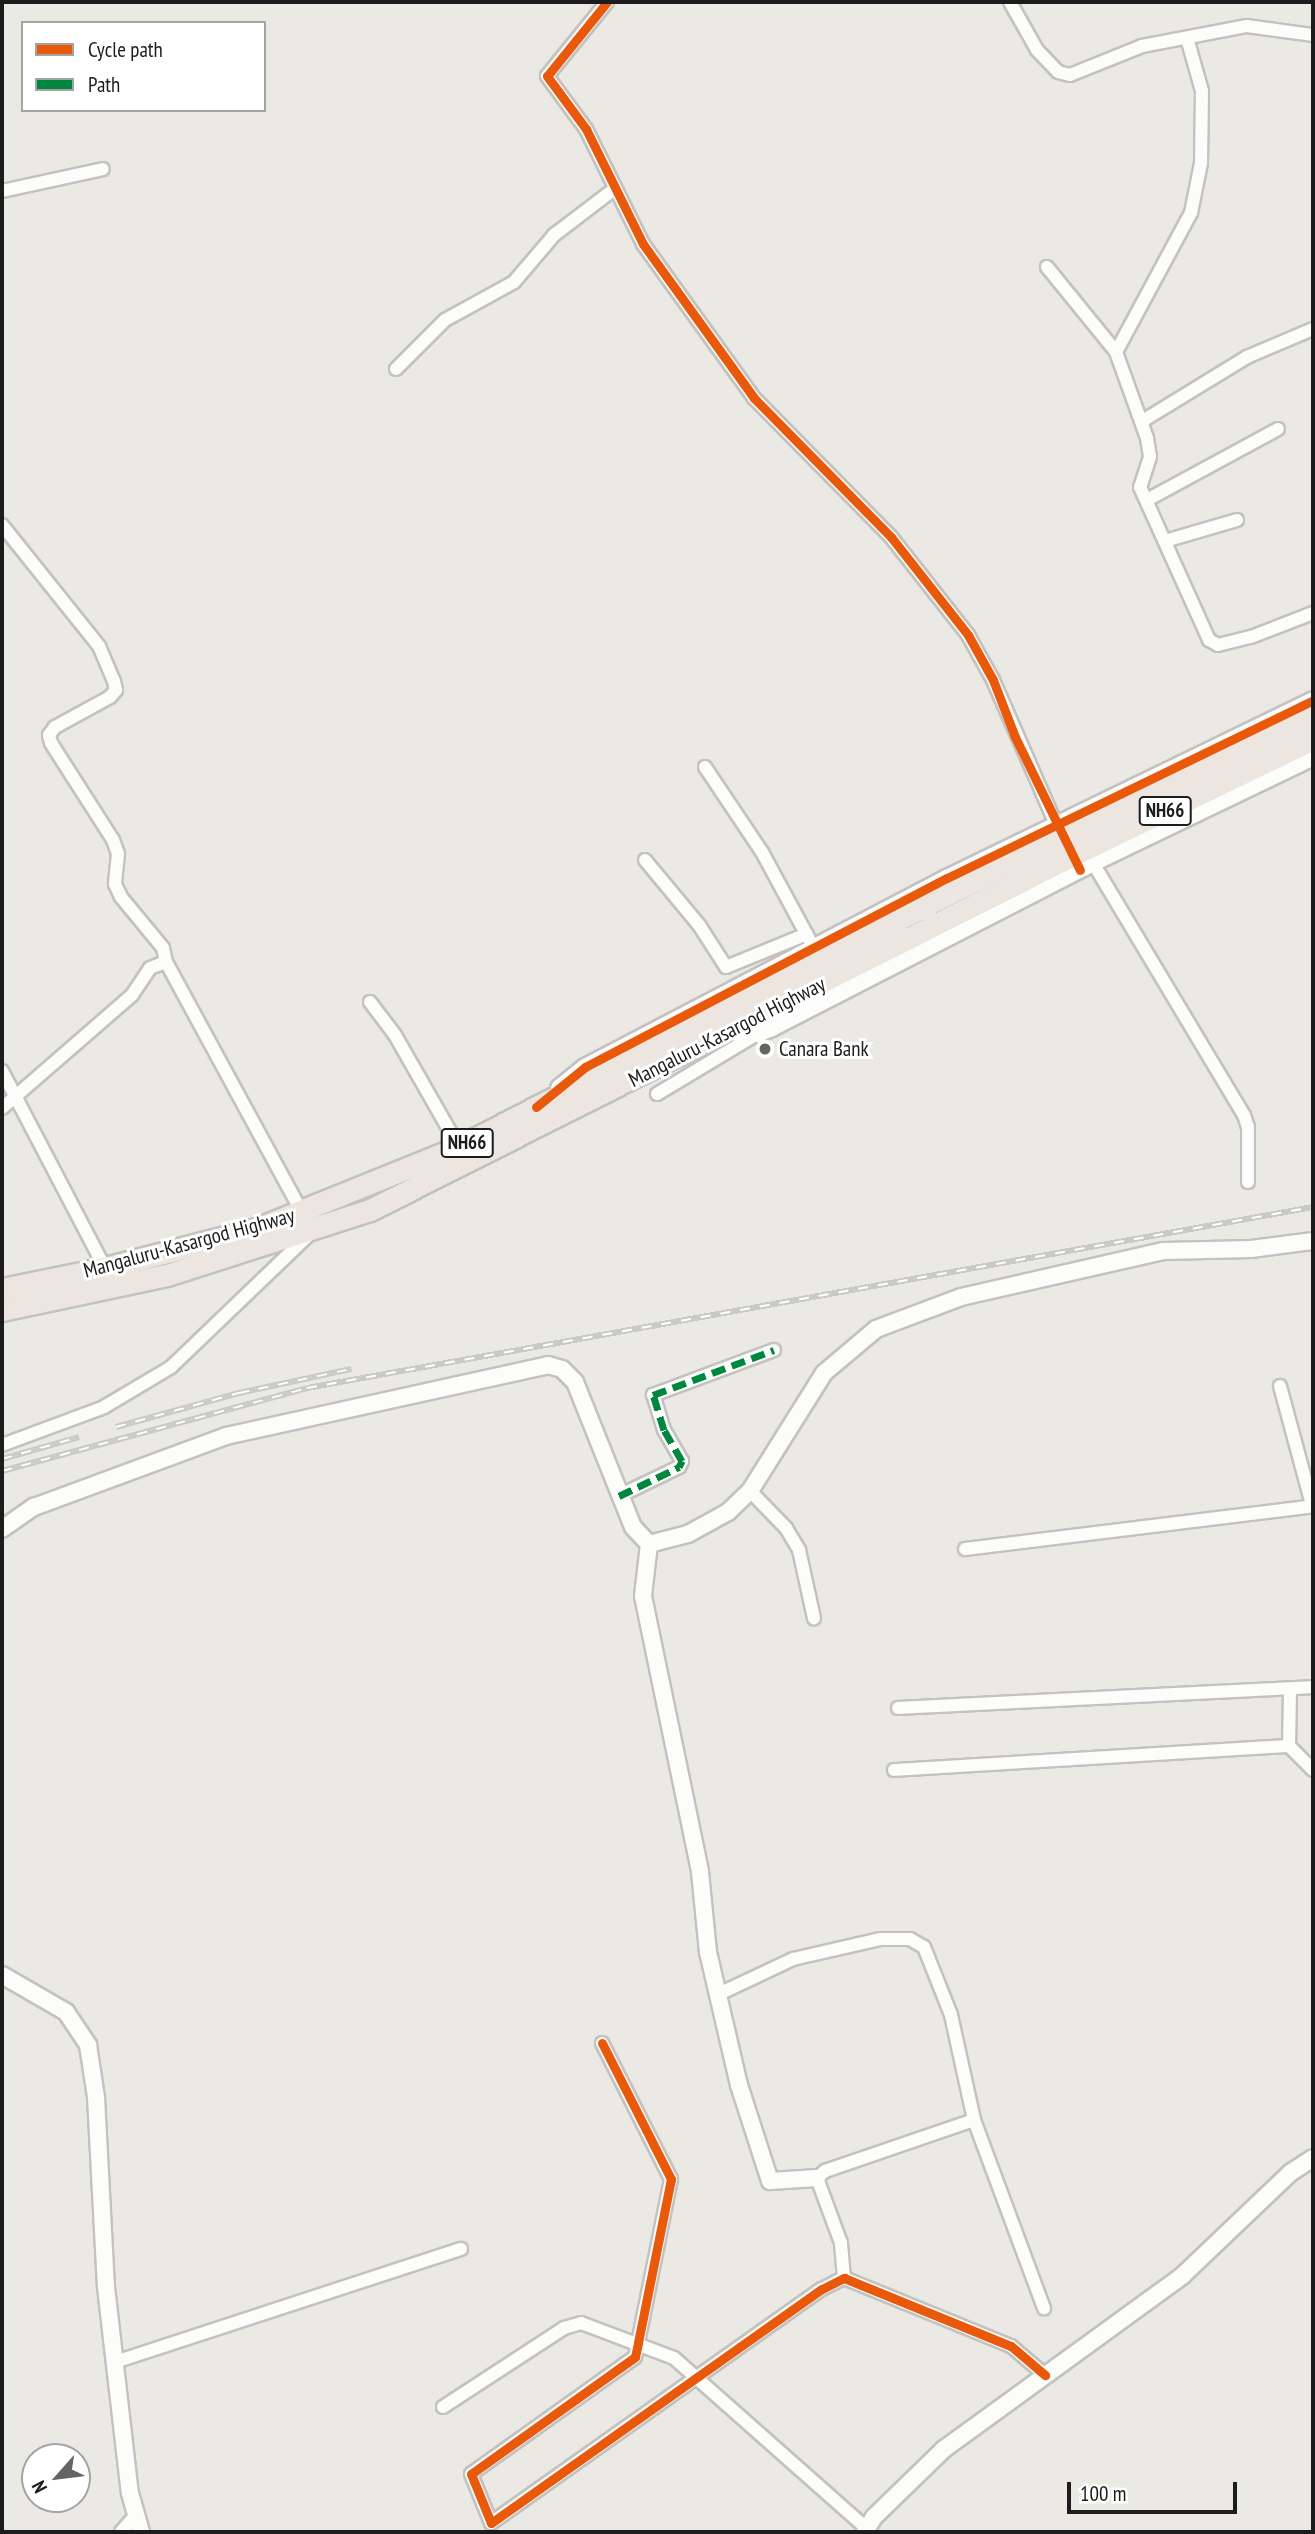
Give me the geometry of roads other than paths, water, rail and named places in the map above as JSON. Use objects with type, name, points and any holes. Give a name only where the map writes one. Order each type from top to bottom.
[{"type":"highway","name":"Mangaluru-Kasargod Highway","points":[[2,1310],[167,1275],[314,1231],[453,1171],[727,1032],[1072,850],[1313,717]]},
{"type":"highway","name":"Mangaluru-Kasargod Highway","points":[[2,1289],[105,1268],[256,1229],[459,1147],[536,1107],[1072,850],[1313,739]]},
{"type":"street","points":[[607,2],[547,76],[586,129],[613,190],[643,244],[754,398],[891,537],[968,635],[993,680],[1072,850],[1244,1115],[1248,1127],[1248,1182]]},
{"type":"street","points":[[1010,2],[1037,50],[1058,72],[1070,75],[1142,46],[1247,26],[1313,35]]},
{"type":"street","points":[[1116,352],[1191,213],[1201,163],[1202,91],[1187,38]]},
{"type":"street","points":[[2,191],[103,169]]},
{"type":"street","points":[[396,369],[445,320],[514,282],[554,235],[613,190]]},
{"type":"street","points":[[1047,267],[1116,352],[1144,420],[1150,457],[1139,487],[1209,640],[1218,645],[1251,637],[1313,613]]},
{"type":"street","points":[[1144,420],[1247,357],[1313,329]]},
{"type":"street","points":[[1146,500],[1278,429]]},
{"type":"street","points":[[1165,541],[1237,520]]},
{"type":"street","points":[[2,525],[99,646],[114,681],[116,690],[110,696],[55,727],[49,735],[113,840],[118,854],[116,884],[121,897],[149,925],[166,962],[302,1212]]},
{"type":"street","points":[[657,1094],[1072,850],[1313,700]]},
{"type":"street","points":[[645,860],[699,925],[726,967],[810,942],[1072,850],[1313,757]]},
{"type":"street","points":[[705,767],[762,852],[810,942]]},
{"type":"street","points":[[536,1107],[585,1067],[810,942]]},
{"type":"street","points":[[2,1108],[16,1098],[50,1062],[132,995],[150,968],[166,962]]},
{"type":"street","points":[[370,1002],[395,1035],[459,1147]]},
{"type":"street","points":[[727,1032],[757,1034]]},
{"type":"street","points":[[2,1071],[105,1268]]},
{"type":"street","points":[[2,1445],[104,1407],[171,1367],[314,1231]]},
{"type":"street","points":[[649,1544],[688,1534],[728,1512],[750,1491],[824,1373],[876,1329],[961,1297],[1164,1251],[1251,1249],[1313,1241]]},
{"type":"street","points":[[619,1496],[679,1467],[682,1461],[664,1430],[653,1395],[774,1350]]},
{"type":"street","points":[[2,1529],[34,1507],[226,1436],[548,1364],[562,1369],[575,1382],[633,1527],[649,1544],[643,1596],[700,1872],[708,1952],[721,1993],[739,2085],[770,2181],[817,2178],[825,2171],[974,2120]]},
{"type":"street","points":[[965,1549],[1260,1516],[1312,1506],[1280,1386]]},
{"type":"street","points":[[750,1491],[786,1528],[799,1549],[814,1618]]},
{"type":"street","points":[[898,1707],[1313,1688]]},
{"type":"street","points":[[1290,1691],[1289,1746],[1313,1770]]},
{"type":"street","points":[[894,1770],[1289,1746]]},
{"type":"street","points":[[721,1993],[793,1959],[891,1936],[910,1939],[924,1947],[939,1978],[964,2062],[974,2120],[1044,2308]]},
{"type":"street","points":[[2,1975],[66,2012],[89,2045],[96,2096],[106,2287],[136,2515],[141,2532]]},
{"type":"street","points":[[602,2043],[671,2179],[635,2357],[471,2474],[491,2523],[696,2382],[822,2289],[844,2278],[1012,2346],[1045,2375]]},
{"type":"street","points":[[443,2407],[564,2328],[581,2323],[674,2358],[696,2382],[866,2531],[944,2448],[1181,2276],[1290,2173],[1313,2158]]},
{"type":"street","points":[[817,2178],[841,2243],[844,2278]]},
{"type":"street","points":[[115,2362],[461,2249]]},
{"type":"street","points":[[121,2532],[136,2515]]},
{"type":"railway","points":[[2,1471],[307,1388],[1313,1207]]},
{"type":"railway","points":[[116,1427],[239,1393],[351,1369]]},
{"type":"railway","points":[[2,1459],[79,1437]]},
{"type":"place","name":"Canara Bank","points":[[765,1049]]}]
